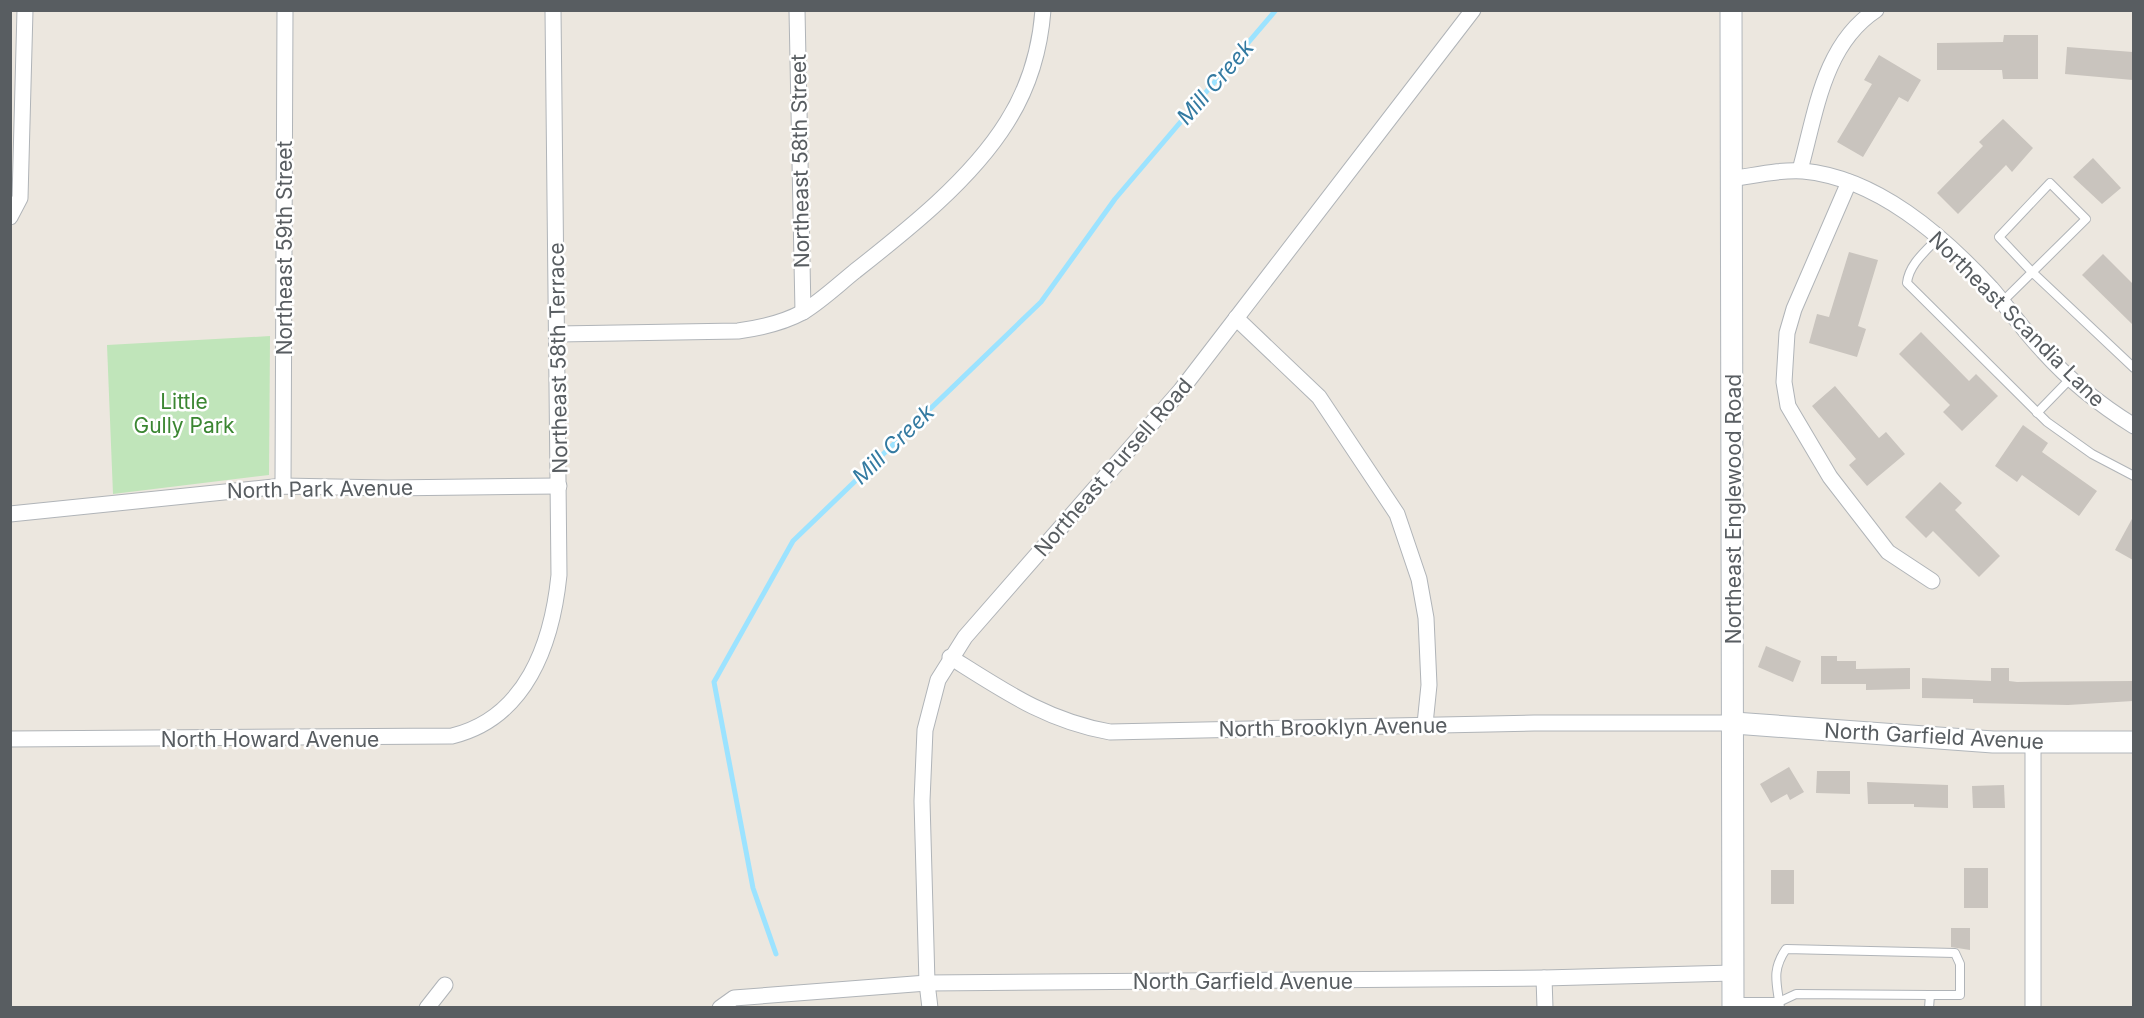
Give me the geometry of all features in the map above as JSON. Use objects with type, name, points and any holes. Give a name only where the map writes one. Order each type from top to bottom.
[{"type":"main road","name":"Northeast Englewood Road","points":[[1731,10],[1733,1005]]},
{"type":"main road","name":"North Garfield Avenue","points":[[1734,723],[2033,743],[2133,742]]},
{"type":"street","points":[[10,217],[20,198],[24,10]]},
{"type":"street","name":"Northeast 59th Street","points":[[283,486],[285,10]]},
{"type":"street","name":"Northeast 58th Terrace","points":[[517,696],[530,678],[549,636],[560,575],[553,10]]},
{"type":"street","name":"Northeast 58th Street","points":[[797,10],[803,312]]},
{"type":"street","points":[[558,334],[738,331],[761,328],[803,312],[916,223],[992,143],[1006,122],[1029,76],[1037,52],[1043,10]]},
{"type":"street","name":"Northeast Pursell Road","points":[[930,1008],[927,983],[922,801],[925,730],[938,680],[950,657],[1181,390],[1473,10]]},
{"type":"street","points":[[1800,170],[1835,52],[1847,34],[1876,10]]},
{"type":"street","name":"Northeast Scandia Lane","points":[[1730,179],[1800,170],[1833,176],[1878,194],[1938,238],[2002,302],[2070,379],[2133,426]]},
{"type":"street","points":[[1849,182],[1789,325],[1784,357],[1788,406],[1830,477],[1888,552],[1932,581]]},
{"type":"street","points":[[1236,318],[1319,397],[1397,514],[1419,579],[1426,618],[1429,685],[1425,724]]},
{"type":"street","name":"North Park Avenue","points":[[10,514],[283,486],[387,488],[559,486]]},
{"type":"street","name":"North Brooklyn Avenue","points":[[950,657],[1041,712],[1079,726],[1110,732],[1425,724],[1734,723]]},
{"type":"street","name":"North Howard Avenue","points":[[10,739],[452,736],[483,725],[502,712],[517,696]]},
{"type":"street","points":[[2033,743],[2033,1008]]},
{"type":"street","name":"North Garfield Avenue","points":[[720,1008],[734,998],[927,983],[1544,978],[1733,973]]},
{"type":"street","points":[[1544,978],[1545,1008]]},
{"type":"street","points":[[427,1008],[445,985]]},
{"type":"lane","points":[[2002,302],[2032,272],[2086,219],[2050,183],[1999,237],[2032,272],[2133,368]]},
{"type":"lane","points":[[1938,238],[1917,260],[1908,276],[1907,283],[2037,413],[2092,454],[2133,476]]},
{"type":"lane","points":[[2037,413],[2070,379]]},
{"type":"lane","points":[[1733,1005],[1780,1005],[1796,994],[1960,995],[1960,964],[1954,953],[1786,949],[1778,962],[1775,985],[1780,1005]]},
{"type":"lane","points":[[1929,995],[1929,1008]]},
{"type":"green space","name":"Little Gully Park","points":[[270,336],[269,475],[113,494],[107,345]]},
{"type":"building","points":[[2004,35],[2038,35],[2038,79],[2003,79],[2002,70],[1937,70],[1937,43],[2003,42]]},
{"type":"building","points":[[2067,47],[2133,52],[2133,80],[2065,74]]},
{"type":"building","points":[[1879,55],[1921,80],[1908,102],[1899,97],[1863,157],[1837,142],[1872,84],[1864,80]]},
{"type":"building","points":[[2003,119],[2033,148],[2012,172],[2006,165],[1958,214],[1937,193],[1983,146],[1979,142]]},
{"type":"building","points":[[2093,158],[2121,188],[2102,204],[2073,177]]},
{"type":"building","points":[[1849,252],[1878,260],[1858,326],[1866,329],[1857,357],[1809,343],[1817,314],[1829,317]]},
{"type":"building","points":[[2103,254],[2133,284],[2133,325],[2082,275]]},
{"type":"building","points":[[1921,332],[1969,381],[1976,374],[1998,396],[1962,431],[1943,412],[1950,405],[1899,354]]},
{"type":"building","points":[[1835,386],[1879,438],[1886,432],[1905,454],[1867,486],[1849,465],[1856,459],[1812,406]]},
{"type":"building","points":[[2023,425],[2048,443],[2042,452],[2097,491],[2079,516],[2022,475],[2017,482],[1995,466]]},
{"type":"building","points":[[1940,482],[1962,503],[1955,510],[2000,556],[1979,577],[1933,531],[1926,538],[1905,517]]},
{"type":"building","points":[[2133,517],[2133,560],[2115,550]]},
{"type":"building","points":[[1766,646],[1801,661],[1793,682],[1758,667]]},
{"type":"building","points":[[1821,656],[1837,656],[1837,661],[1856,661],[1856,669],[1910,668],[1910,689],[1866,690],[1866,684],[1821,684]]},
{"type":"building","points":[[1991,668],[2009,668],[2009,681],[2017,682],[2133,681],[2133,701],[2068,705],[1973,703],[1973,699],[1922,698],[1922,678],[1991,681]]},
{"type":"building","points":[[1789,767],[1804,792],[1790,800],[1787,794],[1771,803],[1760,784]]},
{"type":"building","points":[[1817,771],[1850,771],[1850,794],[1816,793]]},
{"type":"building","points":[[1867,782],[1948,785],[1948,808],[1914,807],[1914,804],[1868,804]]},
{"type":"building","points":[[2004,785],[2005,808],[1973,808],[1972,786]]},
{"type":"building","points":[[1964,868],[1988,868],[1988,908],[1964,908]]},
{"type":"building","points":[[1771,870],[1794,870],[1794,904],[1771,904]]},
{"type":"building","points":[[1951,928],[1970,928],[1970,950],[1951,947]]},
{"type":"waterway","name":"Mill Creek","points":[[776,954],[753,888],[714,682],[793,541],[1041,302],[1115,199],[1276,10]]}]
